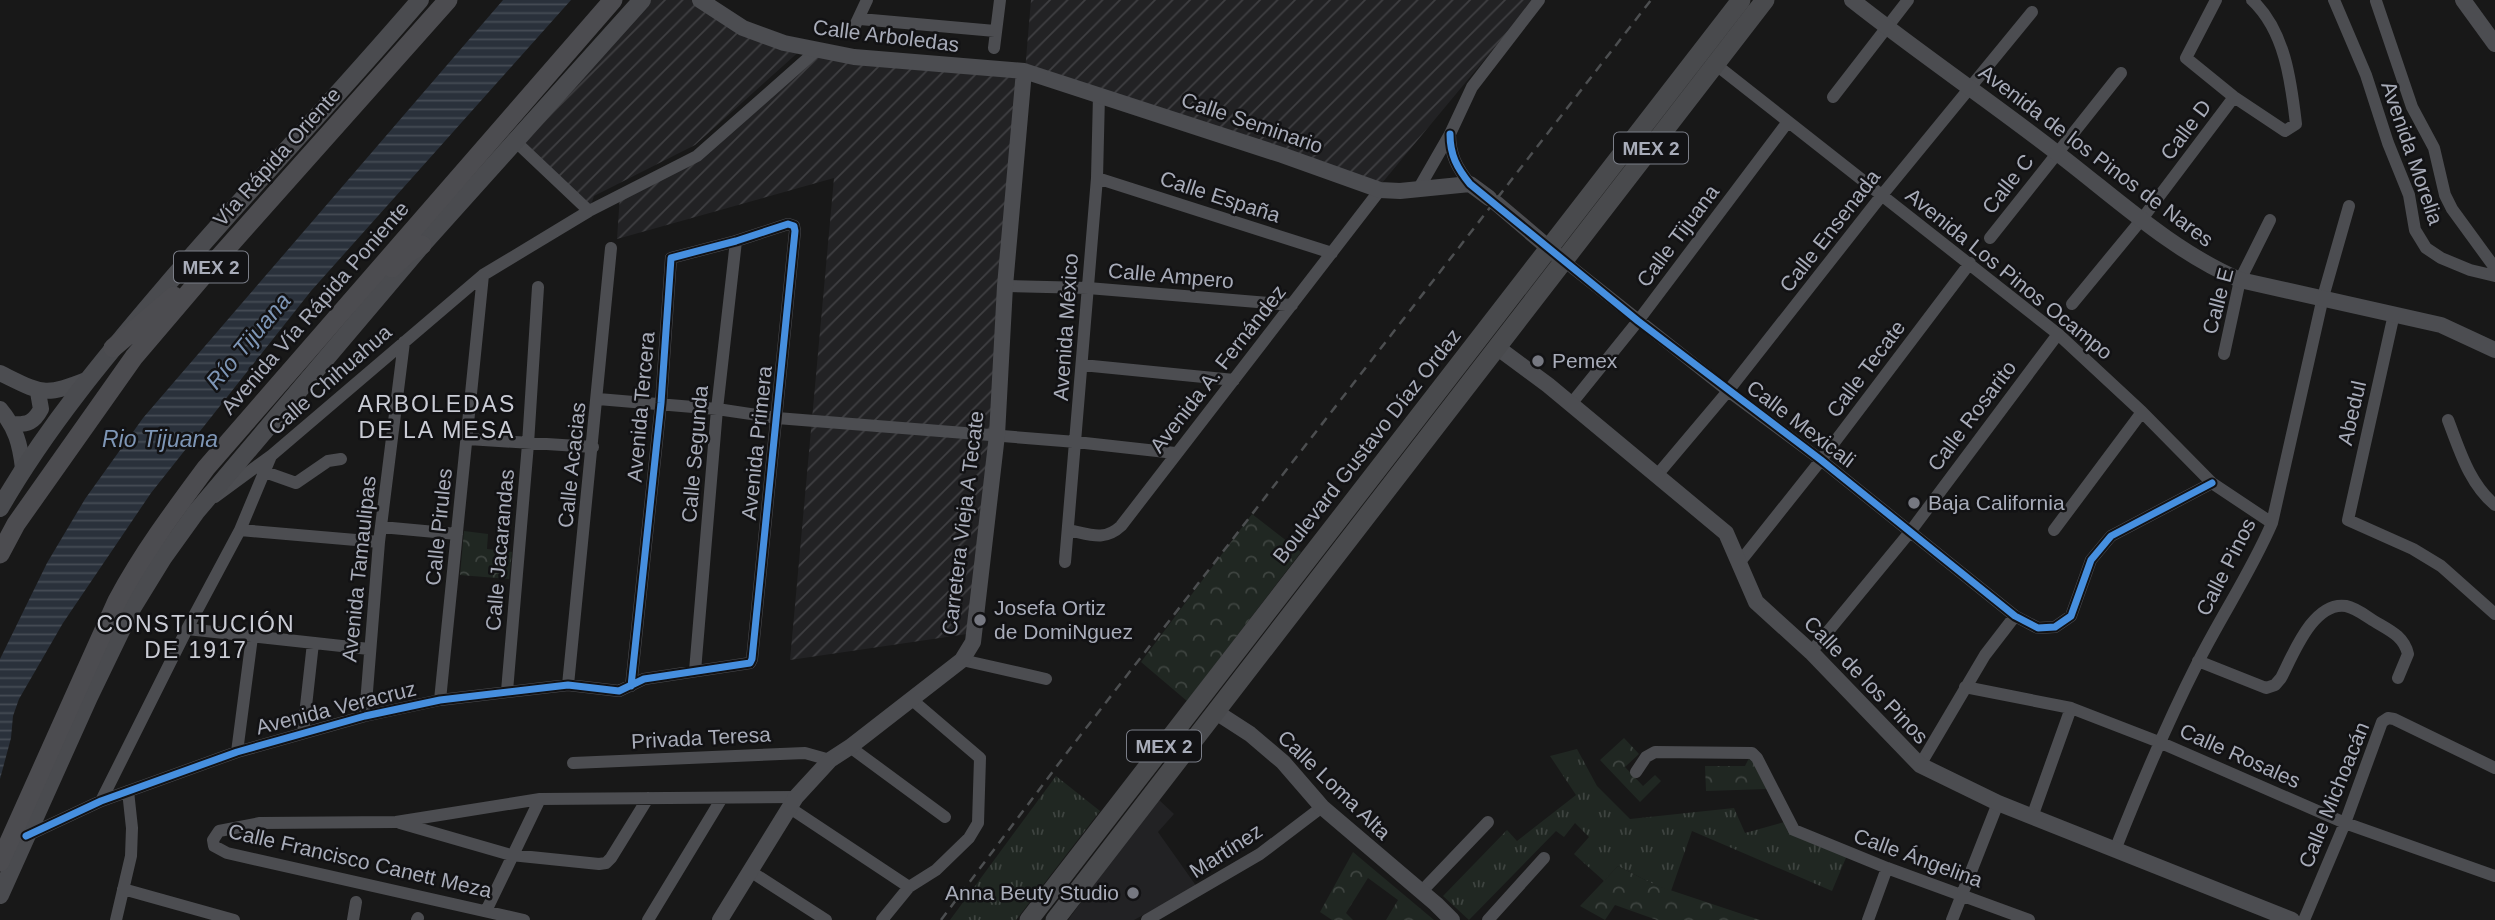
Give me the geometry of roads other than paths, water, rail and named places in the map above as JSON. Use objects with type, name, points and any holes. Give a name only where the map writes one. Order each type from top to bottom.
[{"type":"highway","name":"Vía Rápida Oriente","points":[[0,554],[16,524],[134,357],[220,256],[448,0]]},
{"type":"highway","name":"Avenida Vía Rápida Poniente","points":[[0,862],[117,601],[155,539],[206,468],[613,0]]},
{"type":"highway","points":[[325,330],[335,326],[408,253],[422,245]]},
{"type":"highway","points":[[113,348],[220,256]]},
{"type":"highway","points":[[44,798],[45,785],[65,721],[65,713]]},
{"type":"main road","points":[[0,895],[89,697],[131,611],[195,512],[422,245],[642,0]]},
{"type":"main road","name":"Boulevard Gustavo Díaz Ordaz","points":[[1030,920],[1307,578],[1498,348],[1557,255],[1741,0]]},
{"type":"main road","name":"Boulevard Gustavo Díaz Ordaz","points":[[1055,920],[1216,712],[1307,578],[1557,255],[1765,0]]},
{"type":"main road","points":[[0,508],[23,468],[113,348],[414,3]]},
{"type":"street","points":[[851,34],[867,0]]},
{"type":"street","points":[[994,48],[1000,0]]},
{"type":"street","points":[[1419,188],[1450,134],[1472,87],[1539,0]]},
{"type":"street","name":"Avenida de los Pinos de Nares","points":[[1852,0],[2209,267],[2240,281],[2323,297],[2441,325],[2495,350]]},
{"type":"street","points":[[1833,97],[1908,0]]},
{"type":"street","points":[[2216,0],[2186,58],[2234,97],[2285,131],[2296,124],[2290,80],[2272,26],[2263,10],[2252,0]]},
{"type":"street","name":"Avenida Morelia","points":[[2334,0],[2366,75],[2388,144],[2409,195],[2415,230],[2426,248],[2441,258],[2470,270],[2495,276]]},
{"type":"street","points":[[2463,0],[2495,44]]},
{"type":"street","points":[[2376,1],[2412,107],[2434,148],[2445,195],[2452,209],[2495,268]]},
{"type":"street","name":"Calle Arboledas","points":[[707,2],[743,28],[784,43],[817,51],[854,57],[1024,71]]},
{"type":"street","name":"Calle Ensenada","points":[[1658,474],[1728,391],[1882,195],[2032,12]]},
{"type":"street","points":[[860,19],[995,31]]},
{"type":"street","name":"Calle Chihuahua","points":[[101,801],[240,530],[272,455],[482,275],[589,211],[697,156],[817,51]]},
{"type":"street","name":"Avenida Los Pinos Ocampo","points":[[1714,64],[2058,334],[2142,412],[2212,483],[2272,523]]},
{"type":"street","name":"Calle Seminario","points":[[1024,71],[1283,155],[1380,190],[1400,191],[1470,184]]},
{"type":"street","name":"Carretera Vieja A Tecate","points":[[720,920],[793,802],[830,760],[962,660],[973,642],[997,435],[1005,286],[1024,71]]},
{"type":"street","name":"Calle C","points":[[1990,239],[2121,73]]},
{"type":"street","name":"Avenida México","points":[[1065,562],[1097,177],[1099,95]]},
{"type":"street","name":"Calle D","points":[[2072,304],[2142,219],[2234,97]]},
{"type":"street","name":"Calle Tijuana","points":[[1571,404],[1638,321],[1787,123]]},
{"type":"street","points":[[1450,134],[1453,160],[1470,184],[1557,255]]},
{"type":"street","points":[[515,141],[589,211]]},
{"type":"street","name":"Calle España","points":[[1097,177],[1332,253]]},
{"type":"street","name":"Avenida A. Fernández","points":[[1068,530],[1103,537],[1112,534],[1380,190]]},
{"type":"street","name":"Calle Pinos","points":[[2115,850],[2159,742],[2198,661],[2258,556],[2272,523],[2323,297],[2349,206]]},
{"type":"street","name":"Calle E","points":[[2224,354],[2240,281],[2270,220]]},
{"type":"street","name":"Avenida Tercera","points":[[631,686],[661,403],[671,258],[788,224],[794,226]]},
{"type":"street","name":"Avenida Primera","points":[[750,663],[796,231],[794,226]]},
{"type":"street","name":"Calle Segunda","points":[[695,671],[717,409],[736,241]]},
{"type":"street","name":"Calle Acacias","points":[[568,685],[611,248]]},
{"type":"street","name":"Calle Mexicali","points":[[1557,255],[1728,391],[1821,460],[2015,616],[2039,628],[2055,627],[2071,616],[2091,560],[2111,536],[2212,483]]},
{"type":"street","name":"Calle Tecate","points":[[1739,563],[1821,460],[1970,263]]},
{"type":"street","name":"Calle Pirules","points":[[440,700],[468,439],[482,275]]},
{"type":"street","name":"Calle Ampero","points":[[1005,286],[1088,288],[1292,305]]},
{"type":"street","name":"Calle Jacarandas","points":[[507,691],[538,287]]},
{"type":"street","name":"Abedul","points":[[2394,314],[2348,520],[2413,549],[2441,566],[2495,614]]},
{"type":"street","name":"Calle Rosarito","points":[[1811,652],[1910,531],[2058,334]]},
{"type":"street","name":"Avenida Tamaulipas","points":[[365,716],[379,542],[404,342]]},
{"type":"street","name":"Calle de los Pinos","points":[[1498,348],[1658,474],[1726,533],[1756,602],[1811,652],[1920,765],[1998,803],[2292,920]]},
{"type":"street","points":[[1082,365],[1234,380]]},
{"type":"street","points":[[0,373],[38,392],[60,391],[89,379]]},
{"type":"street","points":[[13,424],[28,424],[36,419],[41,409],[38,392]]},
{"type":"street","points":[[598,399],[661,403],[777,418],[997,435],[1175,453]]},
{"type":"street","points":[[0,409],[13,424],[20,445],[23,468]]},
{"type":"street","points":[[2054,530],[2142,412]]},
{"type":"street","points":[[2448,420],[2471,476],[2482,494],[2495,505]]},
{"type":"street","points":[[468,439],[593,447]]},
{"type":"street","points":[[195,512],[272,455]]},
{"type":"street","points":[[265,472],[296,483],[328,460],[341,458]]},
{"type":"street","points":[[381,527],[457,534]]},
{"type":"street","points":[[240,530],[379,542]]},
{"type":"street","points":[[2198,661],[2266,688],[2275,685],[2312,620],[2333,606],[2345,606],[2401,638],[2408,654],[2398,678]]},
{"type":"street","points":[[1920,765],[1985,655],[2015,616]]},
{"type":"street","points":[[187,629],[369,649]]},
{"type":"street","points":[[237,752],[252,637]]},
{"type":"street","points":[[303,733],[313,643]]},
{"type":"street","points":[[962,660],[1046,679]]},
{"type":"street","name":"Avenida Veracruz","points":[[101,801],[237,752],[365,716],[440,700],[568,685],[619,691],[645,679],[750,663]]},
{"type":"street","name":"Calle Rosales","points":[[1965,687],[2071,708],[2159,742],[2345,823],[2495,876]]},
{"type":"street","points":[[882,920],[909,887],[955,854],[978,823],[980,758],[911,699]]},
{"type":"street","points":[[2032,817],[2071,708]]},
{"type":"street","name":"Calle Loma Alta","points":[[1216,712],[1250,734],[1283,762],[1322,807],[1452,920]]},
{"type":"street","name":"Calle Michoacán","points":[[2304,920],[2345,823],[2382,722],[2388,718],[2394,719],[2495,768]]},
{"type":"street","points":[[850,747],[945,817]]},
{"type":"street","name":"Calle Ángelina","points":[[1636,772],[1646,757],[1655,752],[1752,753],[1794,830],[1887,868],[2029,920]]},
{"type":"street","name":"Privada Teresa","points":[[573,763],[805,753],[830,760]]},
{"type":"street","points":[[116,920],[132,842],[128,791]]},
{"type":"street","points":[[396,822],[511,855],[606,863],[648,798]]},
{"type":"street","points":[[396,822],[540,799],[722,798],[793,802],[909,887]]},
{"type":"street","points":[[648,920],[722,798]]},
{"type":"street","points":[[486,911],[540,799]]},
{"type":"street","points":[[26,836],[101,801]]},
{"type":"street","points":[[1952,920],[1998,803]]},
{"type":"street","name":"Martínez","points":[[1147,920],[1260,854],[1322,807]]},
{"type":"street","name":"Calle Francisco Canett Meza","points":[[396,822],[260,823],[229,827],[219,831],[213,840],[214,846],[227,853],[524,920]]},
{"type":"street","points":[[1421,892],[1488,822]]},
{"type":"street","points":[[1488,920],[1544,858]]},
{"type":"street","points":[[1868,920],[1887,868]]},
{"type":"street","points":[[750,871],[826,920]]},
{"type":"street","points":[[123,889],[234,920]]},
{"type":"street","points":[[353,920],[356,902]]},
{"type":"water","name":"Rio Tijuana","points":[[503,0],[571,0],[311,291],[151,493],[63,623],[19,699],[0,779],[0,659],[47,563],[85,499],[143,418]]},
{"type":"railway","points":[[941,920],[1069,750],[1651,0]]},
{"type":"place","name":"Pemex","points":[[1538,361]]},
{"type":"place","name":"Baja California","points":[[1914,503]]},
{"type":"place","name":"Josefa Ortiz de DomiNguez","points":[[980,620]]},
{"type":"place","name":"Anna Beuty Studio","points":[[1133,893]]},
{"type":"district","name":"ARBOLEDAS DE LA MESA","points":[[437,417]]},
{"type":"district","name":"CONSTITUCIÓN DE 1917","points":[[196,637]]},
{"type":"water label","name":"Río Tijuana","points":[[248,341]]}]
